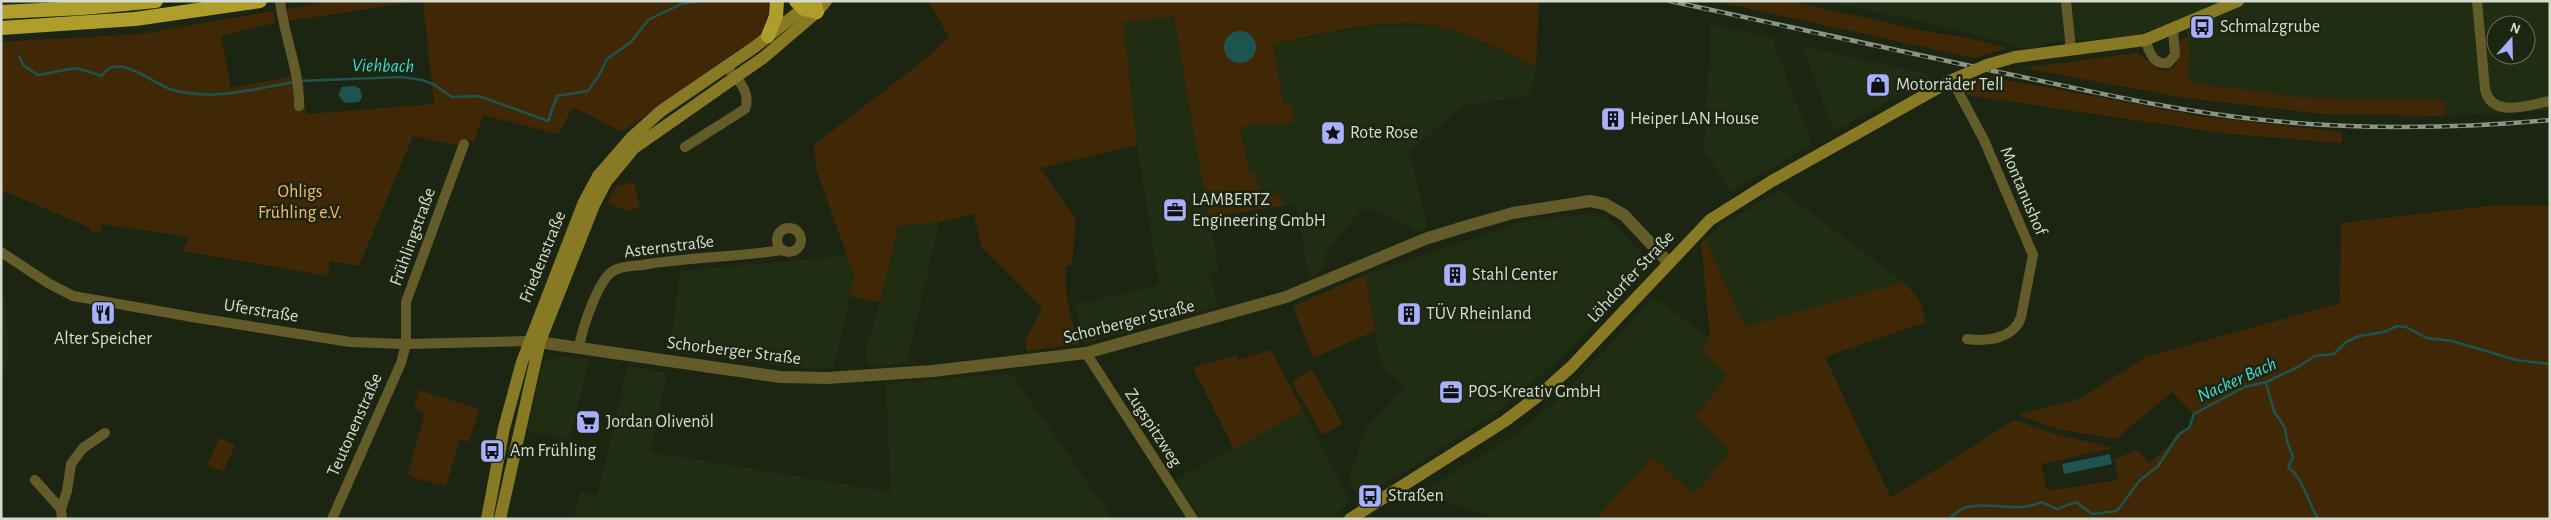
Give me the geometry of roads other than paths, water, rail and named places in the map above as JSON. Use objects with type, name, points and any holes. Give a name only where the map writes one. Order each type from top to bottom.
[{"type":"highway","points":[[1,12],[68,9],[156,1]]},
{"type":"highway","points":[[1,28],[142,19],[260,1]]},
{"type":"highway","points":[[768,36],[776,16],[777,1]]},
{"type":"main road","points":[[808,5],[826,1]]},
{"type":"main road","name":"Löhdorfer Straße","points":[[1350,519],[1505,421],[1542,393],[1571,367],[1668,262],[1710,220],[1722,211],[1952,80],[1987,65],[2015,58],[2071,49],[2146,40],[2238,1]]},
{"type":"main road","name":"Friedenstraße","points":[[487,519],[504,428],[584,202],[598,176],[632,137],[661,111],[768,36],[808,5]]},
{"type":"main road","name":"Friedenstraße","points":[[500,519],[535,341],[594,206],[617,166],[634,148],[763,58],[808,5]]},
{"type":"street","points":[[280,1],[282,26],[298,80],[300,106]]},
{"type":"street","points":[[2066,1],[2071,49]]},
{"type":"street","points":[[2477,1],[2485,89],[2488,99],[2494,105],[2503,107],[2550,102]]},
{"type":"street","points":[[2146,40],[2151,56],[2155,60],[2168,63],[2173,58],[2175,50],[2173,30]]},
{"type":"street","points":[[685,147],[745,109],[746,95],[735,76],[726,66]]},
{"type":"street","name":"Montanushof","points":[[1952,80],[1984,140],[2032,255],[2022,311],[2017,327],[2012,332],[1994,338],[1982,341],[1967,340]]},
{"type":"street","name":"Frühlingstraße","points":[[406,344],[406,302],[464,144]]},
{"type":"street","name":"Schorberger Straße","points":[[535,341],[734,372],[780,377],[828,378],[932,371],[1086,353],[1286,297],[1425,239],[1467,226],[1513,213],[1590,201],[1611,207],[1624,215],[1668,262]]},
{"type":"street","name":"Asternstraße","points":[[579,347],[588,318],[602,286],[610,273],[618,269],[652,263],[783,250]]},
{"type":"street","name":"Uferstraße","points":[[1,252],[48,283],[73,296],[350,342],[406,344],[535,341]]},
{"type":"street","name":"Teutonenstraße","points":[[332,519],[401,364],[406,344]]},
{"type":"street","name":"Zugspitzweg","points":[[1086,353],[1193,519]]},
{"type":"street","points":[[62,514],[74,459],[91,441],[105,433]]},
{"type":"street","points":[[35,480],[62,514]]},
{"type":"water","points":[[1240,31],[1246,32],[1251,36],[1255,41],[1255,53],[1251,58],[1246,62],[1240,63],[1234,62],[1229,58],[1225,53],[1224,47],[1225,41],[1229,36],[1234,32]]},
{"type":"water","points":[[355,86],[360,89],[362,97],[359,102],[345,103],[338,95],[342,87]]},
{"type":"water","points":[[2110,454],[2112,464],[2064,474],[2062,464]]},
{"type":"waterway","name":"Viehbach","points":[[299,81],[401,77],[422,80],[433,84],[452,97],[479,96],[548,121],[557,96],[588,91],[607,59],[631,42],[648,20],[681,4],[702,1]]},
{"type":"waterway","name":"Viehbach","points":[[19,56],[24,66],[38,75],[76,68],[102,76],[108,69],[116,67],[126,68],[136,71],[165,87],[188,93],[233,93],[294,82]]},
{"type":"waterway","name":"Nacker Bach","points":[[1948,519],[1962,509],[1974,506],[2023,507],[2041,502],[2057,509],[2076,502],[2092,514],[2117,511],[2140,480],[2158,466],[2179,434],[2189,428],[2194,414],[2244,387],[2266,382],[2298,367],[2315,356],[2334,354],[2346,342],[2359,336],[2384,332],[2397,326],[2406,327],[2427,338],[2452,341],[2516,360],[2550,364]]},
{"type":"waterway","points":[[2266,383],[2274,411],[2285,428],[2287,441],[2293,457],[2288,467],[2298,477],[2318,519]]},
{"type":"railway","points":[[1670,1],[2096,93],[2222,115],[2291,123],[2365,127],[2439,127],[2550,120]]},
{"type":"place","name":"Schmalzgrube","points":[[2202,27]]},
{"type":"place","name":"Motorräder Tell","points":[[1878,85]]},
{"type":"place","name":"Heiper LAN House","points":[[1613,119]]},
{"type":"place","name":"Rote Rose","points":[[1333,133]]},
{"type":"place","name":"LAMBERTZ Engineering GmbH","points":[[1175,210]]},
{"type":"place","name":"Stahl Center","points":[[1455,275]]},
{"type":"place","name":"Alter Speicher","points":[[103,313]]},
{"type":"place","name":"TÜV Rheinland","points":[[1409,314]]},
{"type":"place","name":"POS-Kreativ GmbH","points":[[1451,392]]},
{"type":"place","name":"Jordan Olivenöl","points":[[588,422]]},
{"type":"place","name":"Am Frühling","points":[[492,451]]},
{"type":"place","name":"Straßen","points":[[1370,496]]},
{"type":"park label","name":"Ohligs Frühling e.V.","points":[[300,202]]}]
